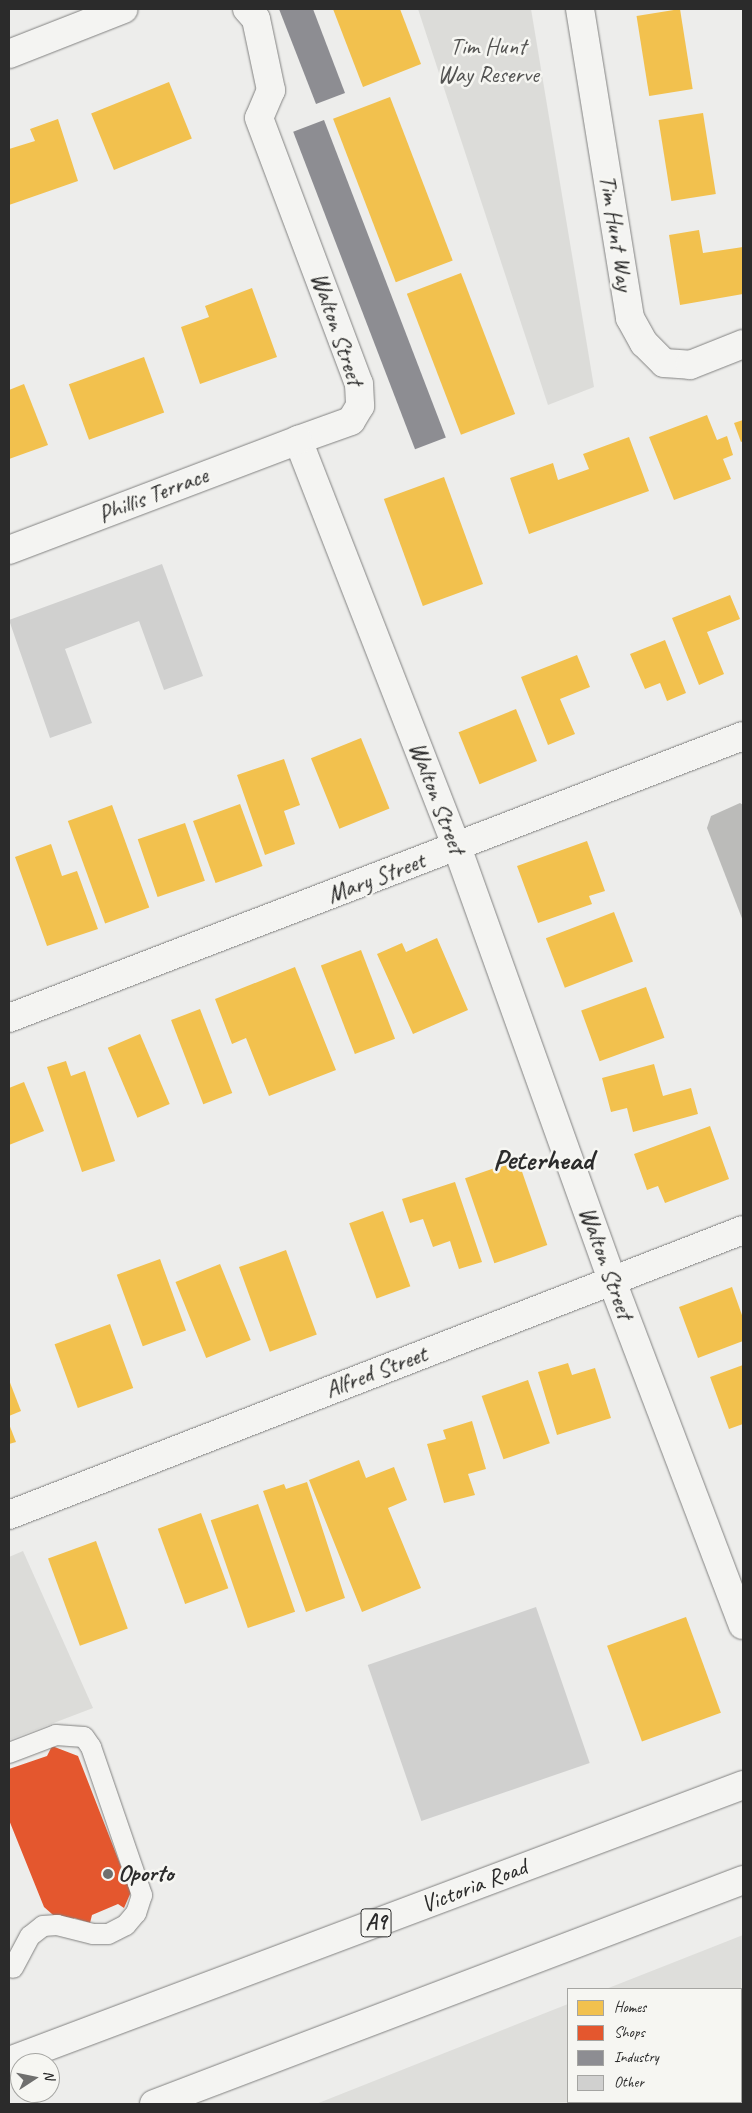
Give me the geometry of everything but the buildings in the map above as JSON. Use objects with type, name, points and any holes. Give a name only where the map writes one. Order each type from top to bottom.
[{"type":"main road","points":[[9,54],[124,9]]},
{"type":"main road","name":"Walton Street","points":[[247,9],[256,19],[271,90],[259,118],[359,384],[360,406],[351,420],[298,440],[457,848],[612,1281],[743,1624]]},
{"type":"main road","name":"Tim Hunt Way","points":[[580,9],[630,318],[644,343],[664,363],[690,365],[743,344]]},
{"type":"main road","name":"Phillis Terrace","points":[[9,550],[298,440]]},
{"type":"main road","name":"Mary Street","points":[[9,1018],[457,848],[743,736]]},
{"type":"main road","name":"Alfred Street","points":[[9,1515],[743,1230]]},
{"type":"main road","name":"Victoria Road","points":[[9,2061],[743,1785]]},
{"type":"main road","points":[[154,2104],[743,1880]]},
{"type":"lane","points":[[9,1754],[56,1735],[84,1737],[91,1747],[142,1894],[136,1913],[126,1925],[108,1934],[93,1934],[57,1925],[43,1926],[30,1936],[10,1964]]},
{"type":"shaded area","points":[[740,803],[743,805],[743,921],[707,828],[711,816]]},
{"type":"shaded area","points":[[743,1935],[743,2104],[316,2104],[567,2004],[567,2103],[742,2103],[742,1988],[609,1988]]},
{"type":"green space","name":"Tim Hunt Way Reserve","points":[[418,9],[531,9],[594,387],[548,405]]},
{"type":"green space","points":[[23,1551],[93,1708],[9,1740],[9,1557]]},
{"type":"place","name":"Oporto","points":[[108,1874]]},
{"type":"district","name":"Peterhead","points":[[543,1160]]}]
